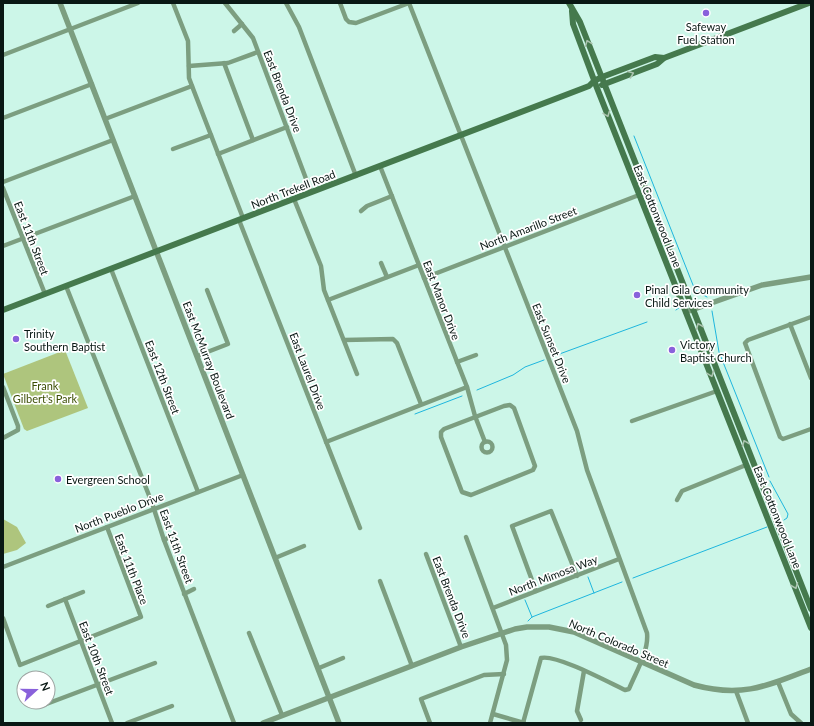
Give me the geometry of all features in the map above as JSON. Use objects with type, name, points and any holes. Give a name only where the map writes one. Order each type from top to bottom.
[{"type":"main road","name":"East Cottonwood Lane","points":[[569,3],[572,11],[580,22],[602,77],[811,609]]},
{"type":"main road","name":"North Trekell Road","points":[[597,88],[658,64],[664,58],[809,3]]},
{"type":"main road","name":"East Cottonwood Lane","points":[[572,11],[573,24],[594,81],[811,628]]},
{"type":"main road","name":"North Trekell Road","points":[[3,310],[589,86],[594,81],[602,77],[655,57],[664,58]]},
{"type":"main road","points":[[589,86],[597,88]]},
{"type":"main road","points":[[628,166],[635,163]]},
{"type":"street","name":"East McMurray Boulevard","points":[[60,3],[340,723]]},
{"type":"street","points":[[3,55],[126,5],[138,3]]},
{"type":"street","name":"East Laurel Drive","points":[[173,3],[188,41],[189,66],[192,86],[241,219],[360,528]]},
{"type":"street","name":"East Brenda Drive","points":[[225,3],[253,38],[312,192]]},
{"type":"street","points":[[286,3],[299,27],[356,176]]},
{"type":"street","points":[[340,3],[346,19],[349,22],[356,22],[409,3]]},
{"type":"street","name":"East Sunset Drive","points":[[409,3],[577,431],[587,470],[647,633],[646,646],[629,689],[625,690],[584,671]]},
{"type":"street","points":[[234,30],[242,24]]},
{"type":"street","points":[[189,66],[224,63],[258,52]]},
{"type":"street","points":[[224,63],[253,140]]},
{"type":"street","points":[[3,118],[92,84]]},
{"type":"street","points":[[105,119],[192,86]]},
{"type":"street","points":[[218,154],[286,127]]},
{"type":"street","points":[[173,149],[211,135]]},
{"type":"street","points":[[3,182],[113,140]]},
{"type":"street","name":"East Manor Drive","points":[[380,166],[467,387],[475,416],[485,442]]},
{"type":"street","name":"East 11th Street","points":[[3,188],[45,294]]},
{"type":"street","name":"North Amarillo Street","points":[[424,278],[639,195]]},
{"type":"street","points":[[3,246],[135,196]]},
{"type":"street","points":[[361,211],[367,206],[392,196]]},
{"type":"street","points":[[294,199],[321,266],[324,290],[357,374]]},
{"type":"street","points":[[381,263],[387,277]]},
{"type":"street","points":[[328,300],[419,265]]},
{"type":"street","name":"East 12th Street","points":[[111,269],[198,492]]},
{"type":"street","points":[[686,312],[762,285],[811,277]]},
{"type":"street","name":"East 11th Street","points":[[66,286],[154,509],[184,594],[234,723]]},
{"type":"street","points":[[197,356],[228,344],[207,290]]},
{"type":"street","points":[[811,317],[748,340],[745,343],[780,437],[783,439],[811,429]]},
{"type":"street","points":[[790,324],[811,378]]},
{"type":"street","points":[[344,340],[393,339],[397,343],[421,404]]},
{"type":"street","points":[[457,362],[476,354]]},
{"type":"street","points":[[3,387],[18,426],[18,430],[3,438]]},
{"type":"street","points":[[326,442],[467,387]]},
{"type":"street","points":[[632,422],[717,390]]},
{"type":"street","points":[[510,405],[514,408],[534,461],[535,466],[533,470],[471,494],[462,492],[441,437],[441,432],[444,429],[475,416],[504,406],[510,405]]},
{"type":"street","points":[[677,500],[682,491],[746,465]]},
{"type":"street","name":"North Pueblo Drive","points":[[3,567],[243,475]]},
{"type":"street","points":[[536,591],[512,526],[551,511],[576,576]]},
{"type":"street","name":"East 11th Place","points":[[81,641],[141,617],[107,527]]},
{"type":"street","points":[[164,540],[174,536]]},
{"type":"street","points":[[466,537],[506,645],[507,660],[490,723]]},
{"type":"street","points":[[275,558],[304,546]]},
{"type":"street","name":"East Brenda Drive","points":[[426,554],[461,647]]},
{"type":"street","name":"North Mimosa Way","points":[[493,608],[619,559]]},
{"type":"street","points":[[380,581],[412,666]]},
{"type":"street","points":[[184,594],[194,589]]},
{"type":"street","points":[[48,606],[83,592]]},
{"type":"street","name":"East 10th Street","points":[[65,599],[112,723]]},
{"type":"street","points":[[3,618],[20,665],[81,641]]},
{"type":"street","name":"North Colorado Street","points":[[263,723],[461,647],[502,633],[527,627],[549,627],[574,632],[694,685],[713,690],[750,690],[778,682],[811,669]]},
{"type":"street","points":[[249,633],[282,715]]},
{"type":"street","points":[[493,714],[524,723],[541,658],[545,657],[567,663],[584,671],[577,711],[581,720]]},
{"type":"street","points":[[319,668],[343,658]]},
{"type":"street","points":[[56,700],[155,663]]},
{"type":"street","points":[[430,723],[421,699],[484,675],[504,674]]},
{"type":"street","points":[[778,682],[791,714],[801,723]]},
{"type":"street","points":[[736,691],[748,723]]},
{"type":"street","points":[[127,723],[172,706]]},
{"type":"green space","name":"Frank Gilbert's Park","points":[[65,350],[88,408],[27,431],[24,429],[3,374]]},
{"type":"green space","points":[[3,519],[17,527],[26,543],[17,550],[3,554]]},
{"type":"waterway","points":[[634,136],[693,285],[696,291],[707,297]]},
{"type":"waterway","points":[[676,310],[680,307]]},
{"type":"waterway","points":[[712,311],[719,352],[769,477]]},
{"type":"waterway","points":[[554,356],[647,322]]},
{"type":"waterway","points":[[477,390],[513,375],[525,367],[544,360]]},
{"type":"waterway","points":[[415,414],[462,396]]},
{"type":"waterway","points":[[770,481],[788,514],[787,518],[784,520]]},
{"type":"waterway","points":[[633,578],[767,527]]},
{"type":"waterway","points":[[588,577],[594,593]]},
{"type":"waterway","points":[[528,621],[532,617],[622,582]]},
{"type":"waterway","points":[[525,600],[532,617]]},
{"type":"place","name":"Safeway Fuel Station","points":[[706,13]]},
{"type":"place","name":"Pinal Gila Community Child Services","points":[[637,295]]},
{"type":"place","name":"Trinity Southern Baptist","points":[[16,339]]},
{"type":"place","name":"Victory Baptist Church","points":[[672,350]]},
{"type":"place","name":"Evergreen School","points":[[58,479]]}]
